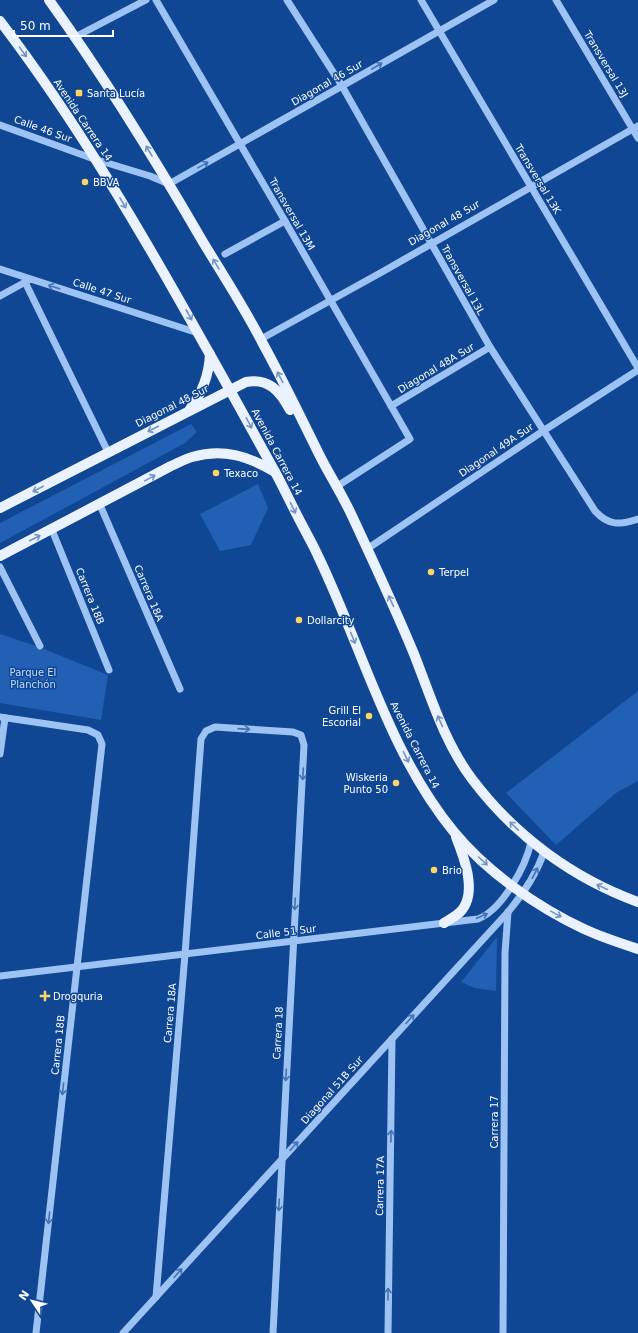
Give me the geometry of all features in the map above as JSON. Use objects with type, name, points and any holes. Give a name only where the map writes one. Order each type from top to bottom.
[{"type":"main road","points":[[49,0],[148,149],[261,340],[351,515],[394,607],[433,707],[452,748],[471,778],[511,823],[544,852],[587,879],[638,902]]},
{"type":"main road","name":"Avenida Carrera 14","points":[[0,21],[34,68],[119,196],[230,389],[276,473],[330,582],[376,694],[395,736],[425,792],[455,833],[484,863],[512,885],[554,913],[584,929],[638,949]]},
{"type":"main road","points":[[188,411],[203,389],[207,376],[210,354]]},
{"type":"main road","name":"Diagonal 48 Sur","points":[[0,508],[230,389],[253,380],[266,383],[279,393],[288,406],[306,440],[336,487]]},
{"type":"main road","points":[[0,556],[191,457],[204,454],[234,454],[249,458],[276,473]]},
{"type":"main road","points":[[444,923],[458,915],[464,907],[469,888],[468,873],[455,833]]},
{"type":"street","points":[[75,37],[146,0]]},
{"type":"street","name":"Transversal 13M","points":[[156,0],[410,439],[336,487]]},
{"type":"street","name":"Transversal 13L","points":[[287,0],[342,86],[490,347],[595,511],[601,518],[614,523],[624,523],[638,520]]},
{"type":"street","name":"Transversal 13K","points":[[421,0],[638,369]]},
{"type":"street","name":"Diagonal 46 Sur","points":[[169,184],[494,0]]},
{"type":"street","name":"Transversal 13J","points":[[556,0],[635,127],[638,138]]},
{"type":"street","name":"Calle 46 Sur","points":[[0,125],[94,159],[150,176],[169,184]]},
{"type":"street","name":"Diagonal 48 Sur","points":[[261,340],[432,244],[635,127]]},
{"type":"street","points":[[225,254],[285,221]]},
{"type":"street","name":"Calle 47 Sur","points":[[0,269],[28,281],[198,333]]},
{"type":"street","points":[[0,296],[28,281],[108,452]]},
{"type":"street","name":"Diagonal 48A Sur","points":[[391,406],[490,347]]},
{"type":"street","name":"Diagonal 49A Sur","points":[[367,549],[638,369]]},
{"type":"street","name":"Carrera 18A","points":[[100,504],[180,689]]},
{"type":"street","name":"Carrera 18B","points":[[52,530],[109,670]]},
{"type":"street","points":[[0,567],[40,646]]},
{"type":"street","points":[[0,754],[3,717]]},
{"type":"street","name":"Carrera 18B","points":[[3,717],[88,730],[98,735],[102,744],[36,1333]]},
{"type":"street","name":"Carrera 18A","points":[[156,1296],[202,739],[206,731],[215,727],[293,732],[301,735]]},
{"type":"street","name":"Carrera 18","points":[[273,1333],[304,745],[301,735]]},
{"type":"street","name":"Calle 51 Sur","points":[[0,976],[478,919],[486,916],[512,885],[528,856],[531,842]]},
{"type":"street","name":"Diagonal 51B Sur","points":[[123,1333],[508,912],[531,882],[540,865],[544,852]]},
{"type":"street","name":"Carrera 17","points":[[503,1333],[505,960],[508,912]]},
{"type":"street","name":"Carrera 17A","points":[[388,1333],[392,1039]]},
{"type":"green space","points":[[191,424],[197,432],[185,443],[0,543],[0,523]]},
{"type":"green space","points":[[258,484],[268,508],[251,545],[220,551],[200,514]]},
{"type":"green space","name":"Parque El Planchón","points":[[0,634],[39,647],[108,675],[101,720],[0,703]]},
{"type":"green space","points":[[638,691],[638,781],[616,793],[556,845],[506,793]]},
{"type":"green space","points":[[497,937],[496,991],[475,988],[461,982]]},
{"type":"place","name":"Santa Lucía","points":[[79,93]]},
{"type":"place","name":"BBVA","points":[[85,182]]},
{"type":"place","name":"Texaco","points":[[216,473]]},
{"type":"place","name":"Terpel","points":[[431,572]]},
{"type":"place","name":"Dollarcity","points":[[299,620]]},
{"type":"place","name":"Grill El Escorial","points":[[369,716]]},
{"type":"place","name":"Wiskeria Punto 50","points":[[396,783]]},
{"type":"place","name":"Brio","points":[[434,870]]},
{"type":"place","name":"Drogquria","points":[[45,996]]}]
